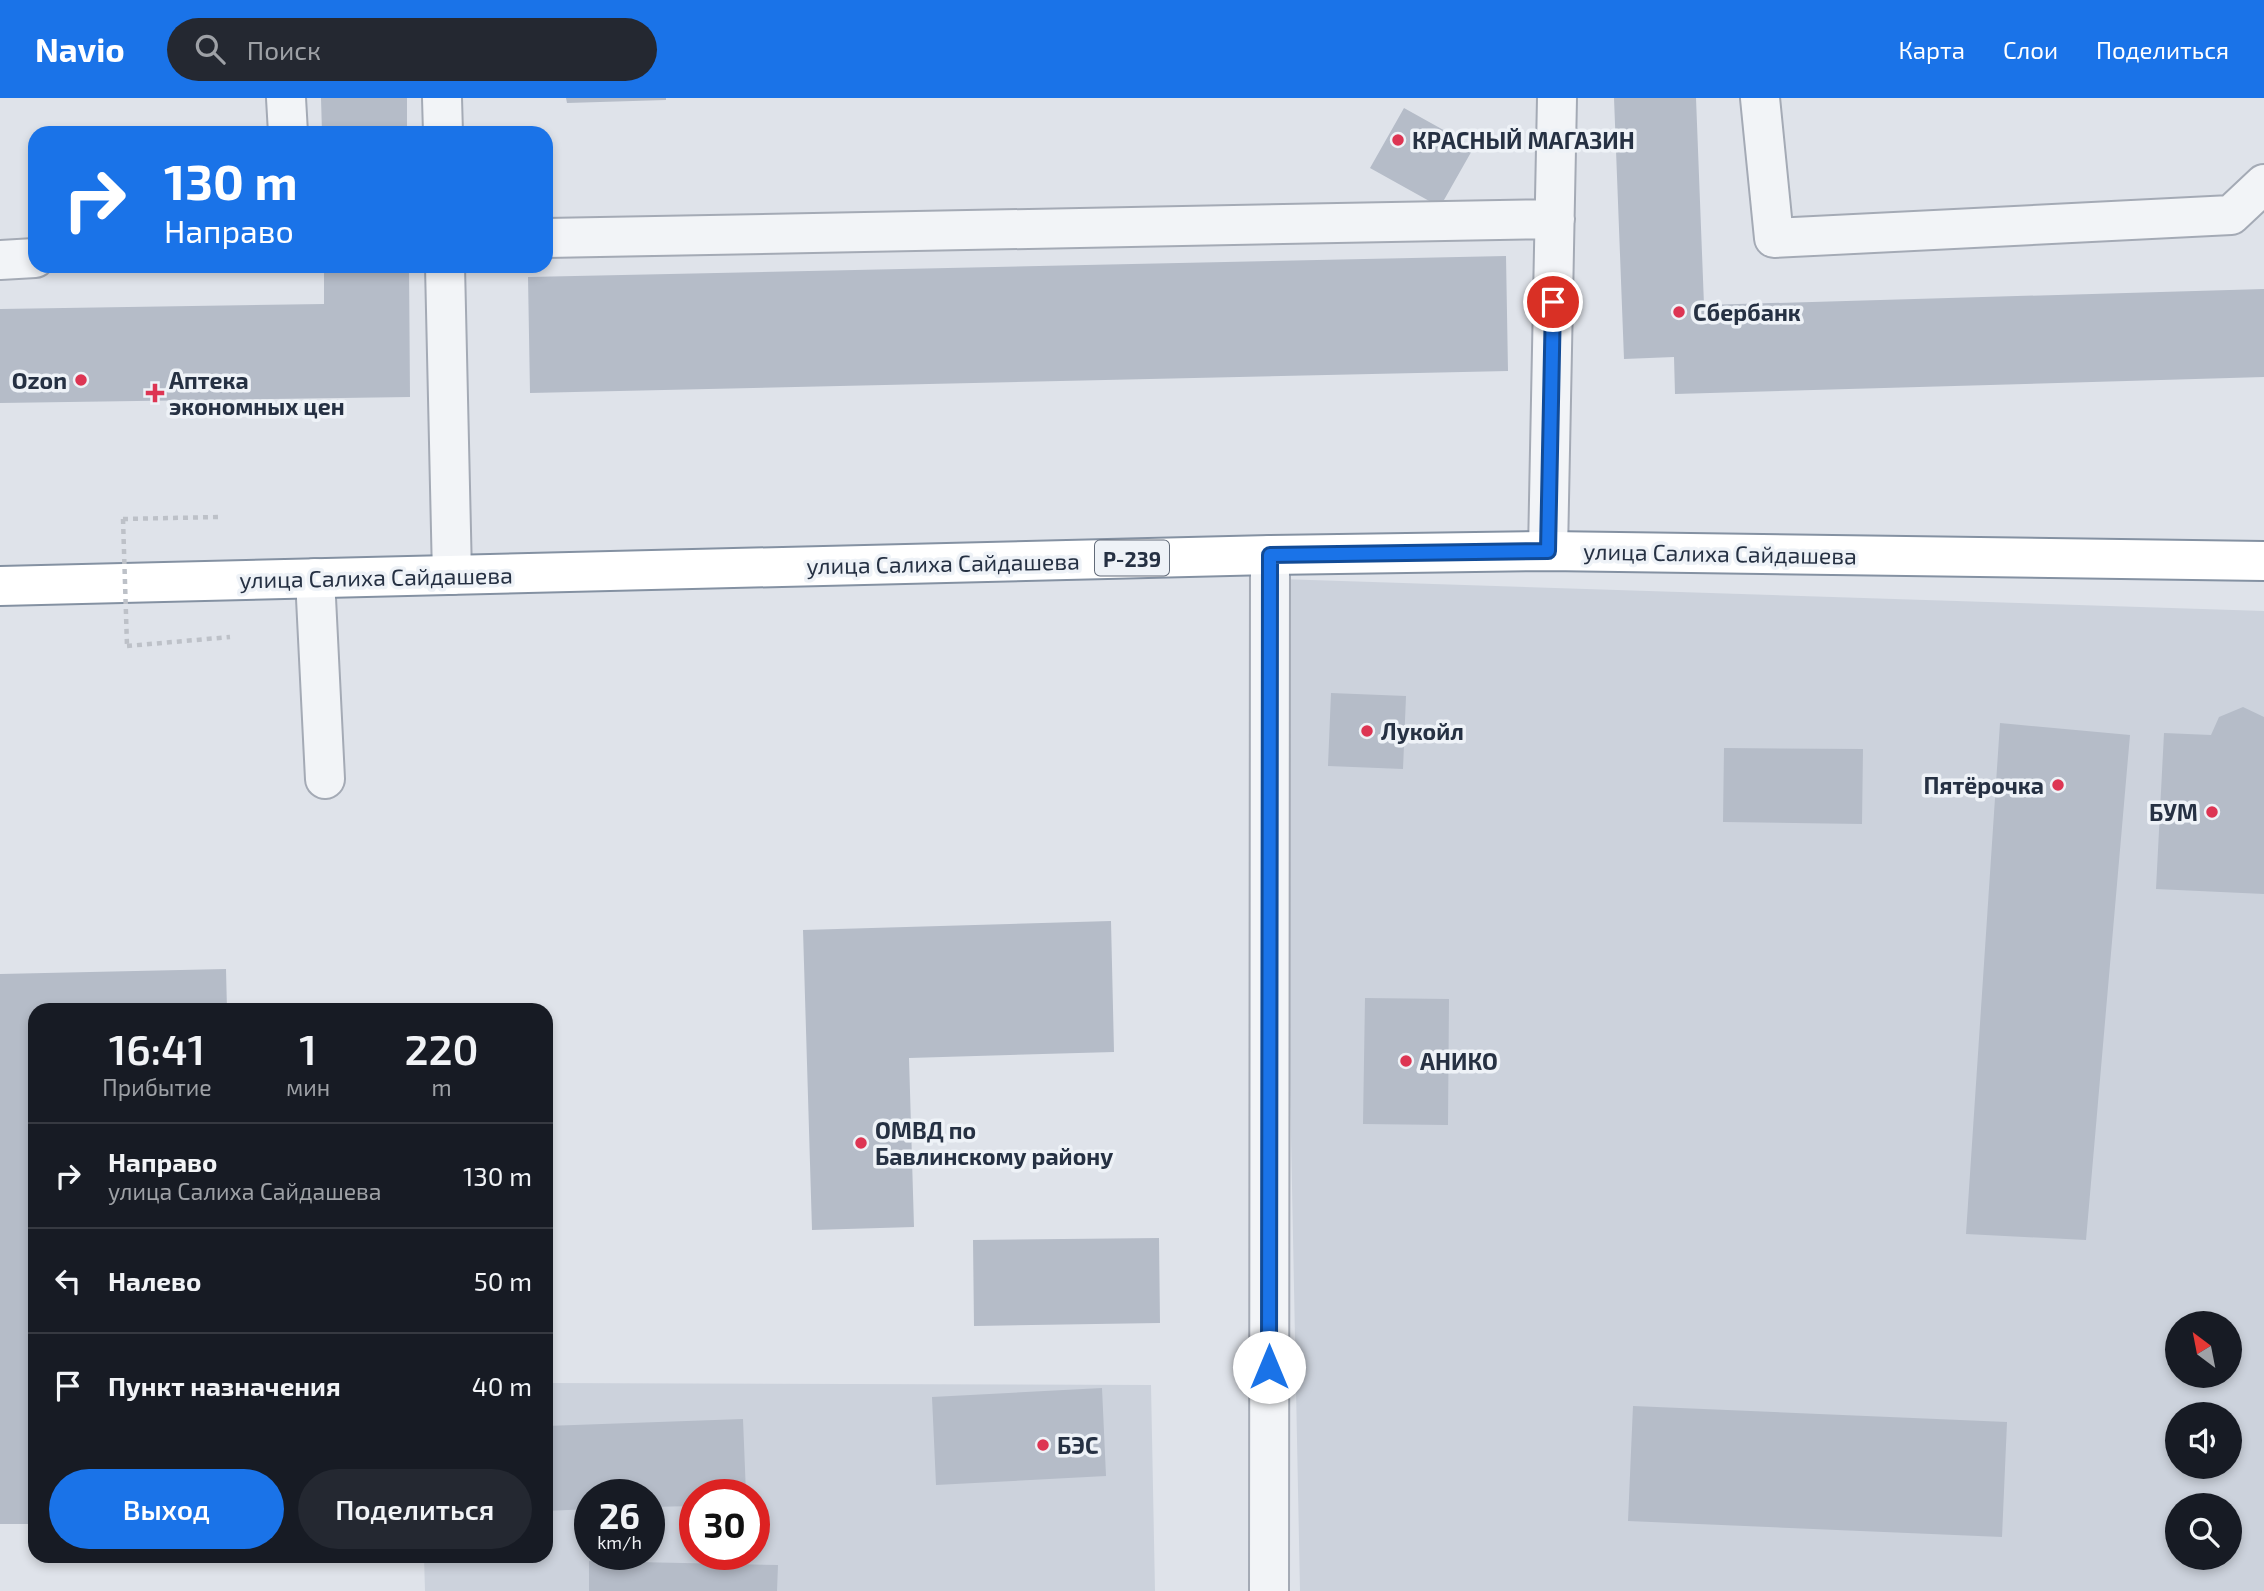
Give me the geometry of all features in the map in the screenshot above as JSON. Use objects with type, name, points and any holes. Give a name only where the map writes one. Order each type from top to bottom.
[{"type":"highway","name":"улица Салиха Сайдашева","points":[[0,586],[1270,555],[1548,551],[2264,561]]},
{"type":"street","points":[[286,98],[288,126]]},
{"type":"street","points":[[442,98],[443,126]]},
{"type":"street","points":[[1548,551],[1557,98]]},
{"type":"street","points":[[1760,98],[1774,238],[2231,215],[2264,184]]},
{"type":"street","points":[[553,238],[1555,219]]},
{"type":"street","points":[[0,260],[28,258]]},
{"type":"street","points":[[445,273],[452,575]]},
{"type":"street","points":[[1269,1591],[1270,555]]},
{"type":"street","points":[[315,578],[325,779]]},
{"type":"path","points":[[219,517],[123,520],[127,646],[230,637]]},
{"type":"shaded area","points":[[1280,579],[2264,611],[2264,1591],[1300,1591]]},
{"type":"shaded area","points":[[553,1383],[1151,1385],[1155,1591],[425,1591],[424,1563],[553,1563]]},
{"type":"building","points":[[321,98],[407,98],[407,126],[322,126]]},
{"type":"building","points":[[566,98],[666,98],[666,100],[567,103]]},
{"type":"building","points":[[1614,98],[1696,98],[1704,305],[2264,289],[2264,377],[1675,394],[1674,357],[1624,359]]},
{"type":"building","points":[[1404,108],[1474,147],[1440,207],[1370,168]]},
{"type":"building","points":[[1506,256],[1508,371],[530,393],[528,277]]},
{"type":"building","points":[[324,273],[409,273],[410,397],[0,403],[0,309],[324,304]]},
{"type":"building","points":[[1331,693],[1406,696],[1403,769],[1328,766]]},
{"type":"building","name":"БУМ","points":[[2243,707],[2264,717],[2264,894],[2156,889],[2164,733],[2211,735],[2219,717]]},
{"type":"building","points":[[2000,723],[2130,735],[2086,1240],[1966,1234]]},
{"type":"building","points":[[1724,748],[1863,749],[1862,824],[1723,822]]},
{"type":"building","name":"ОМВД по Бавлинскому району","points":[[1111,921],[1114,1052],[909,1058],[914,1227],[812,1230],[803,930]]},
{"type":"building","points":[[226,969],[227,1003],[28,1003],[28,1524],[0,1524],[0,974]]},
{"type":"building","points":[[1365,998],[1449,999],[1448,1125],[1363,1124]]},
{"type":"building","points":[[1159,1238],[1160,1323],[974,1326],[973,1240]]},
{"type":"building","points":[[1102,1388],[1106,1476],[936,1485],[932,1397]]},
{"type":"building","points":[[1633,1406],[2007,1422],[2002,1537],[1628,1521]]},
{"type":"building","points":[[743,1419],[745,1479],[679,1479],[679,1506],[665,1507],[665,1479],[574,1479],[574,1510],[553,1511],[553,1426]]},
{"type":"building","points":[[665,1563],[679,1563],[679,1570],[770,1570],[770,1565],[778,1565],[777,1591],[589,1591],[589,1570],[665,1570]]},
{"type":"place","name":"КРАСНЫЙ МАГАЗИН","points":[[1398,140]]},
{"type":"place","name":"Сбербанк","points":[[1679,312]]},
{"type":"place","name":"Ozon","points":[[81,380]]},
{"type":"place","name":"Аптека экономных цен","points":[[155,393]]},
{"type":"place","name":"Лукойл","points":[[1367,731]]},
{"type":"place","name":"Пятёрочка","points":[[2058,785]]},
{"type":"place","name":"БУМ","points":[[2212,812]]},
{"type":"place","name":"АНИКО","points":[[1406,1061]]},
{"type":"place","name":"ОМВД по Бавлинскому району","points":[[861,1143]]},
{"type":"place","name":"БЭС","points":[[1043,1445]]},
{"type":"route","points":[[1269,1367],[1270,555],[1548,551],[1553,302]]}]
